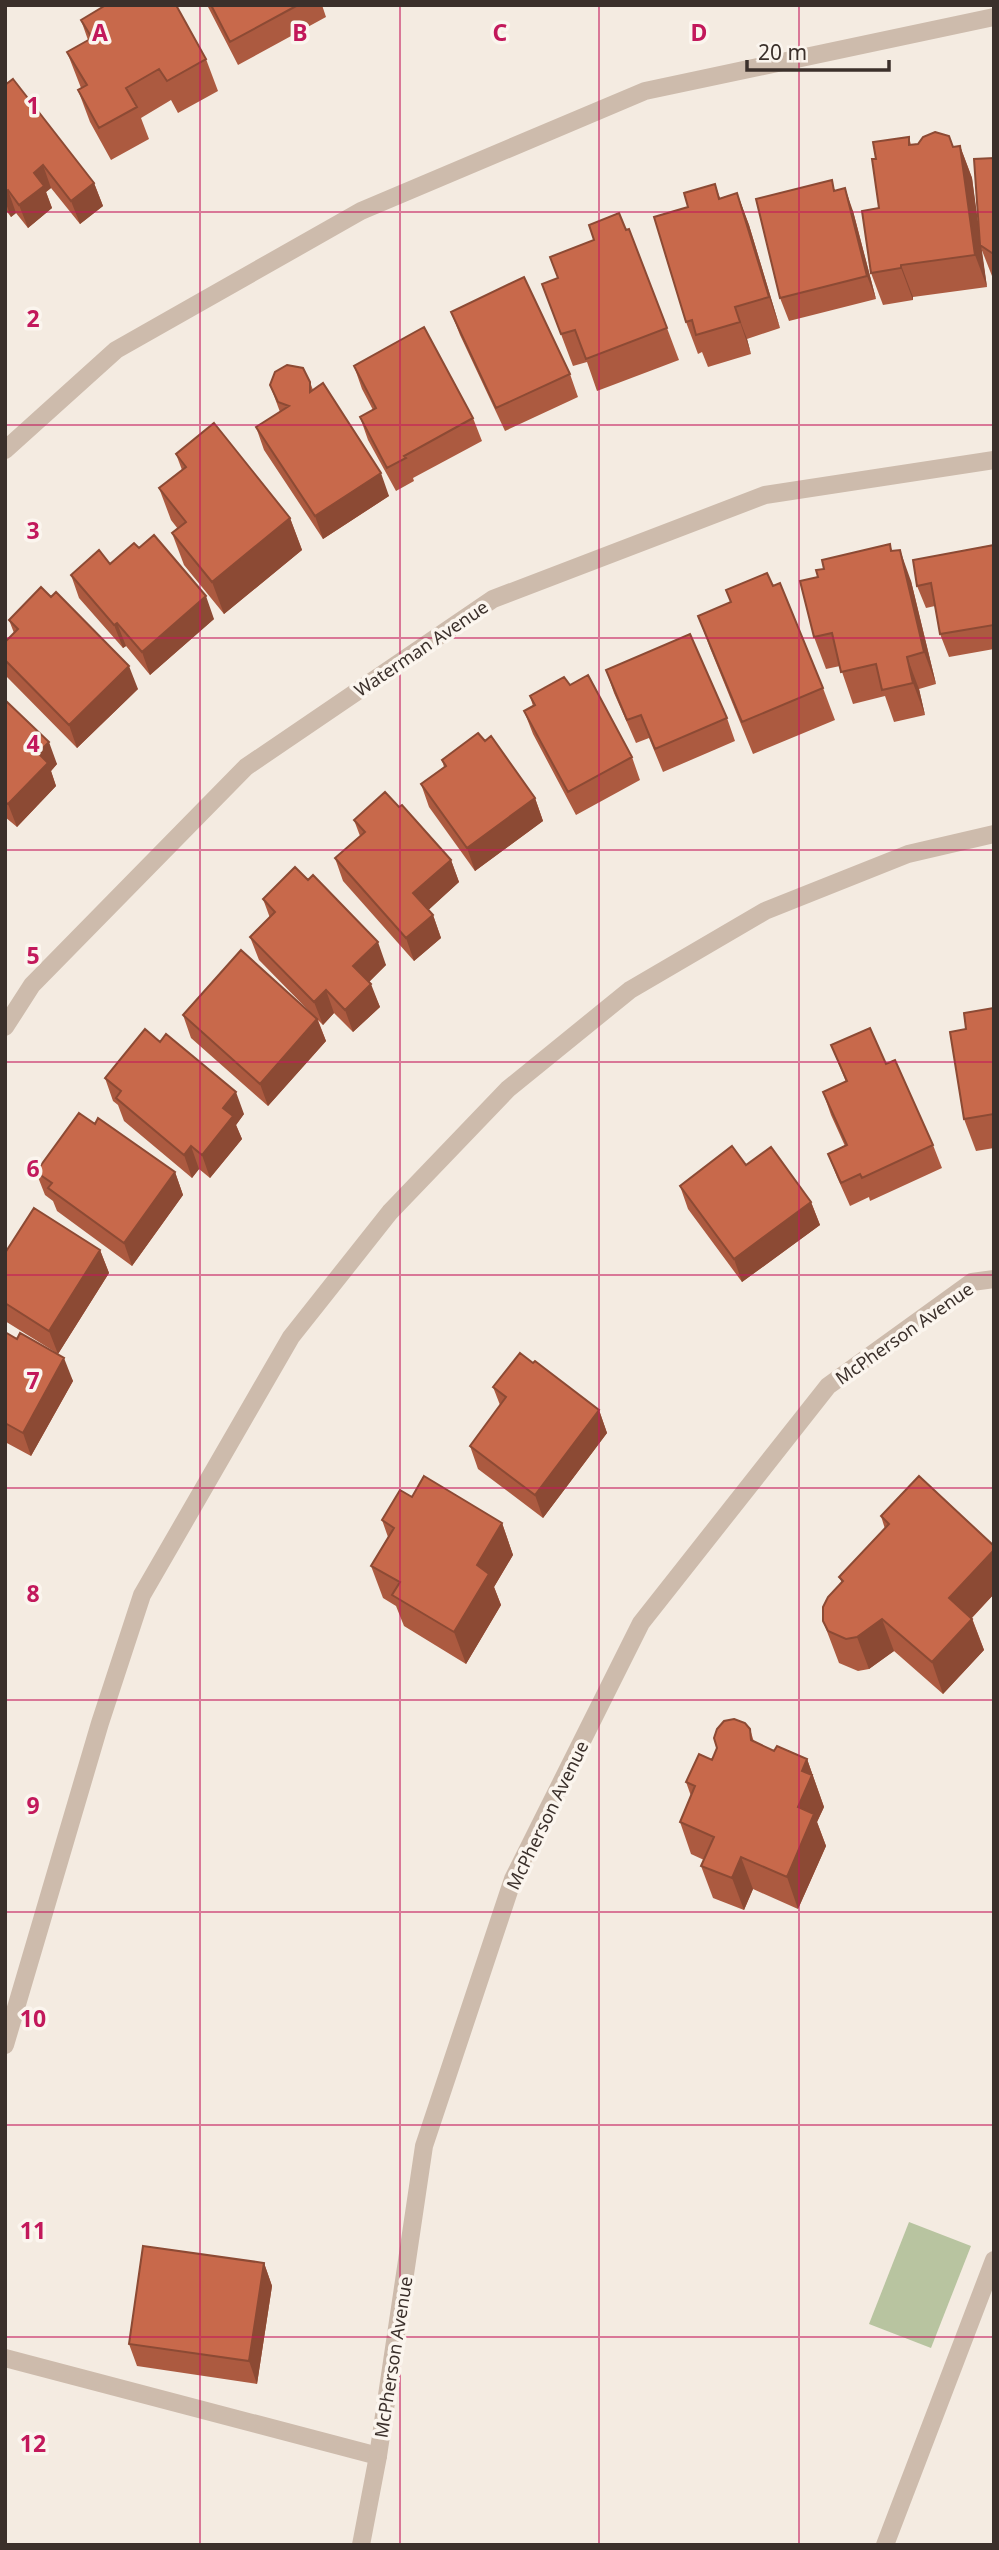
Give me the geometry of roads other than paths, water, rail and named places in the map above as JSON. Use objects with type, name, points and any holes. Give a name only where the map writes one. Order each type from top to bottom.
[{"type":"street","points":[[5,450],[116,350],[360,211],[645,90],[994,17]]},
{"type":"street","name":"Waterman Avenue","points":[[5,1027],[32,985],[246,767],[493,600],[765,495],[994,460]]},
{"type":"street","points":[[5,2045],[100,1723],[142,1595],[291,1337],[390,1212],[508,1089],[630,990],[765,911],[908,853],[994,834]]},
{"type":"street","name":"McPherson Avenue","points":[[361,2545],[378,2456],[424,2146],[513,1879],[641,1623],[828,1386],[972,1282],[994,1279]]},
{"type":"street","points":[[885,2545],[994,2260]]},
{"type":"street","points":[[5,2358],[378,2456]]}]
